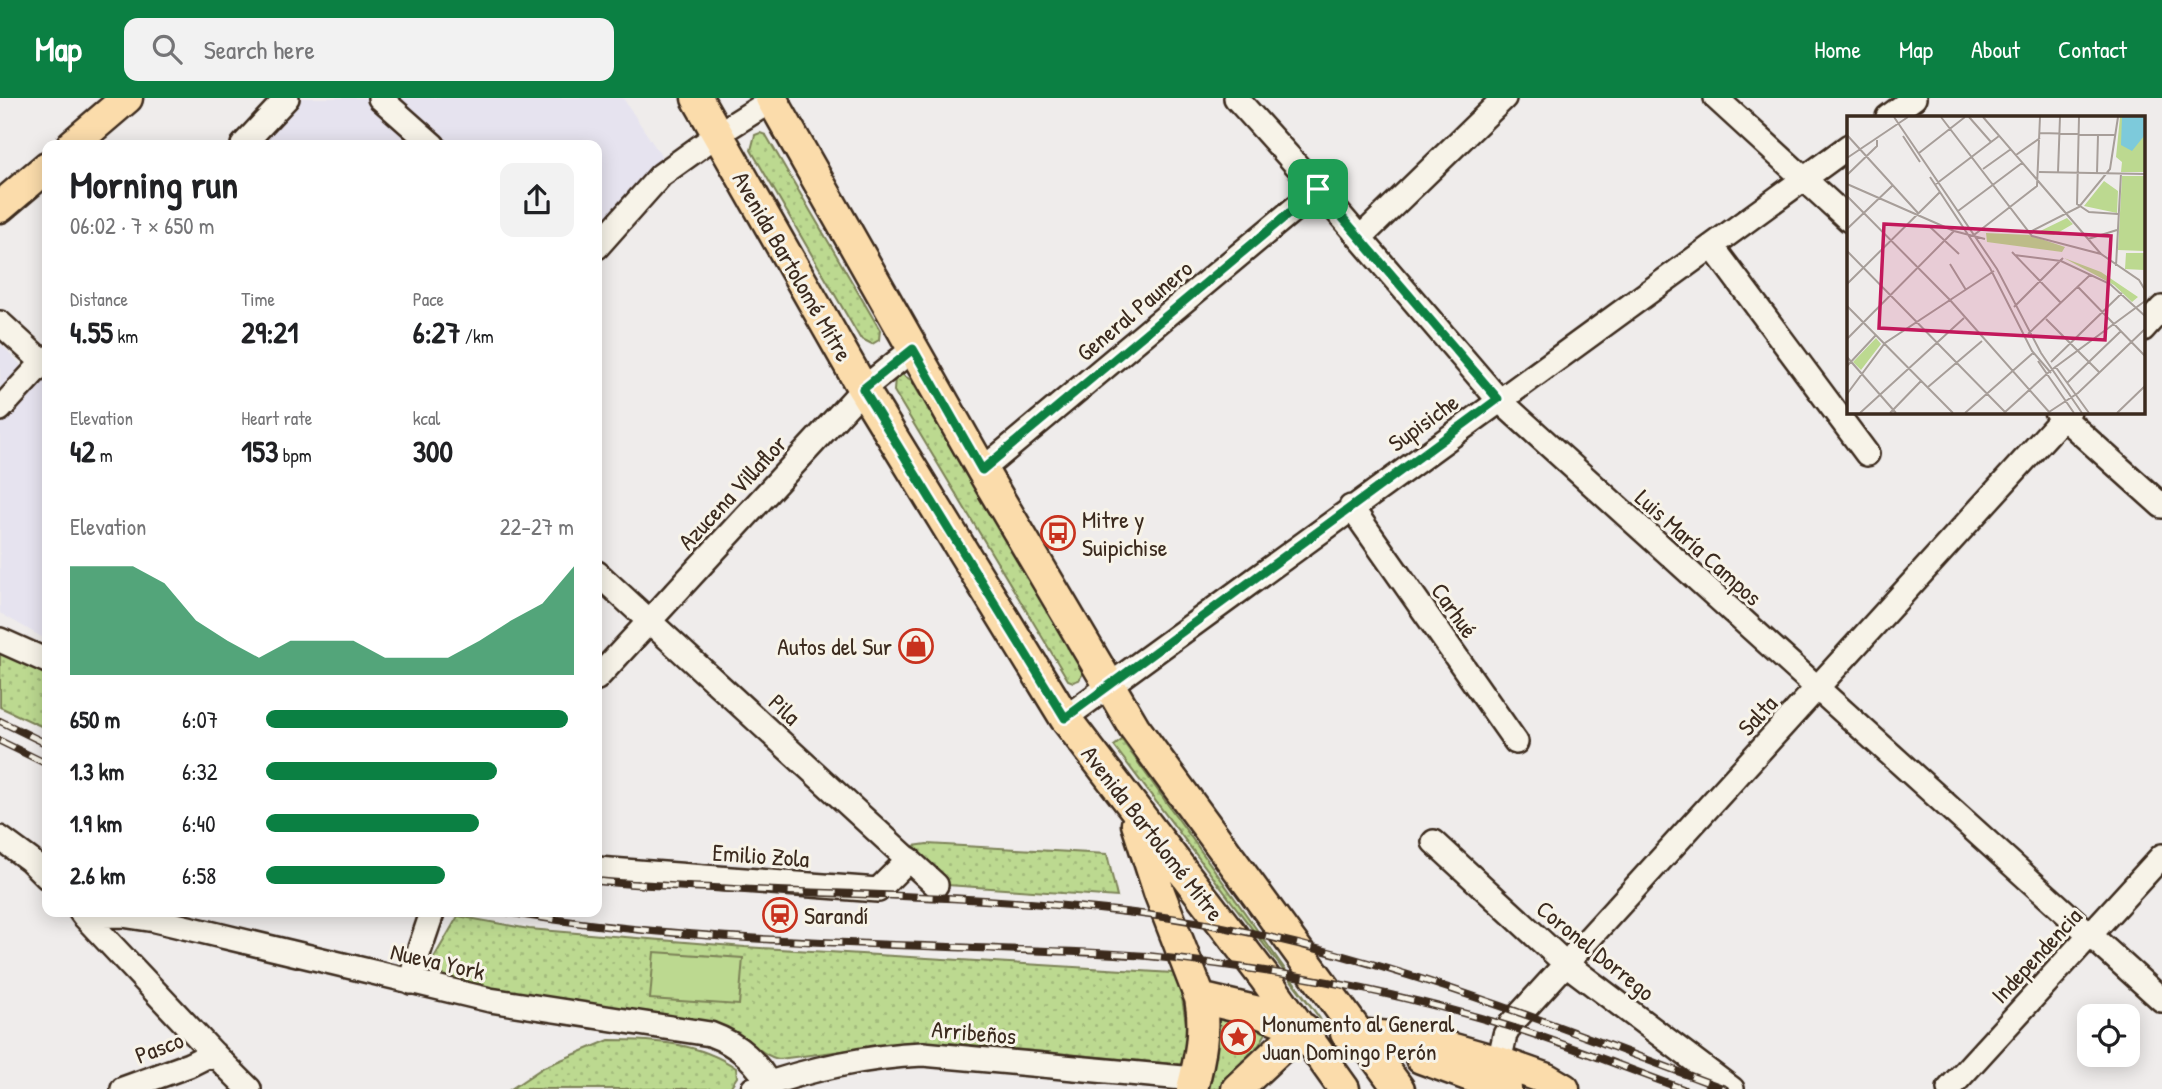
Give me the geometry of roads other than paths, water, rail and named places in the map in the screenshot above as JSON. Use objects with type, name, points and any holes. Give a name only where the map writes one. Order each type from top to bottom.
[{"type":"main road","points":[[78,140],[127,98]]},
{"type":"main road","name":"Avenida Bartolomé Mitre","points":[[697,98],[863,389],[1065,718],[1302,1028],[1344,1089]]},
{"type":"main road","name":"Avenida Bartolomé Mitre","points":[[771,99],[982,470],[1134,727],[1399,1089]]},
{"type":"main road","points":[[0,207],[42,170]]},
{"type":"main road","points":[[1130,804],[1159,892],[1200,998],[1203,1017],[1193,1084]]},
{"type":"main road","points":[[1200,998],[1302,1028],[1422,1040],[1503,1076],[1547,1079],[1564,1089]]},
{"type":"main road","points":[[1237,1089],[1302,1028]]},
{"type":"street","points":[[248,140],[286,98]]},
{"type":"street","points":[[380,98],[427,140]]},
{"type":"street","name":"Luis María Campos","points":[[1236,98],[1318,189],[1498,399],[2162,1000]]},
{"type":"street","points":[[1360,238],[1504,98]]},
{"type":"street","points":[[1716,98],[1847,218]]},
{"type":"street","points":[[1889,116],[1914,98]]},
{"type":"street","points":[[602,241],[661,175],[771,99]]},
{"type":"street","name":"Supisiche","points":[[1065,718],[1498,399],[1847,147]]},
{"type":"street","name":"General Paunero","points":[[982,470],[1318,189]]},
{"type":"street","points":[[1712,246],[1867,454]]},
{"type":"street","points":[[2144,329],[2162,308]]},
{"type":"street","points":[[0,323],[42,359]]},
{"type":"street","name":"Azucena Villaflor","points":[[602,672],[863,389],[913,349]]},
{"type":"street","points":[[0,409],[42,366]]},
{"type":"street","points":[[2062,413],[2162,506]]},
{"type":"street","name":"Salta","points":[[1503,1076],[1505,1035],[1511,1024],[1817,690],[2062,413]]},
{"type":"street","name":"Carhué","points":[[1352,507],[1516,743]]},
{"type":"street","name":"Pila","points":[[602,578],[936,885]]},
{"type":"street","points":[[0,640],[42,659]]},
{"type":"street","points":[[0,838],[42,872]]},
{"type":"street","name":"Coronel Dorrego","points":[[1433,842],[1565,963],[1732,1089]]},
{"type":"street","name":"Independencia","points":[[1949,1089],[2162,856]]},
{"type":"street","name":"Emilio Zola","points":[[602,869],[878,890],[909,859]]},
{"type":"street","points":[[86,917],[249,1089]]},
{"type":"street","name":"Nueva York","points":[[135,917],[523,1006],[710,1034],[728,1041],[746,1053],[758,1066],[765,1087]]},
{"type":"street","points":[[411,982],[431,917]]},
{"type":"street","name":"Pasco","points":[[123,1089],[213,1054]]},
{"type":"street","name":"Arribeños","points":[[765,1087],[890,1055],[923,1054],[1193,1084]]},
{"type":"railway","points":[[0,721],[42,742]]},
{"type":"railway","points":[[0,741],[42,762]]},
{"type":"railway","points":[[602,882],[1057,905],[1171,918],[1242,931],[1383,967],[1452,989],[1725,1089]]},
{"type":"railway","points":[[541,917],[690,934],[1148,956],[1239,967],[1330,982],[1464,1013],[1552,1040],[1683,1089]]},
{"type":"place","name":"Mitre y Suipichise","points":[[1058,533]]},
{"type":"place","name":"Autos del Sur","points":[[916,646]]},
{"type":"place","name":"Sarandí","points":[[780,915]]},
{"type":"place","name":"Monumento al General Juan Domingo Perón","points":[[1238,1037]]}]
